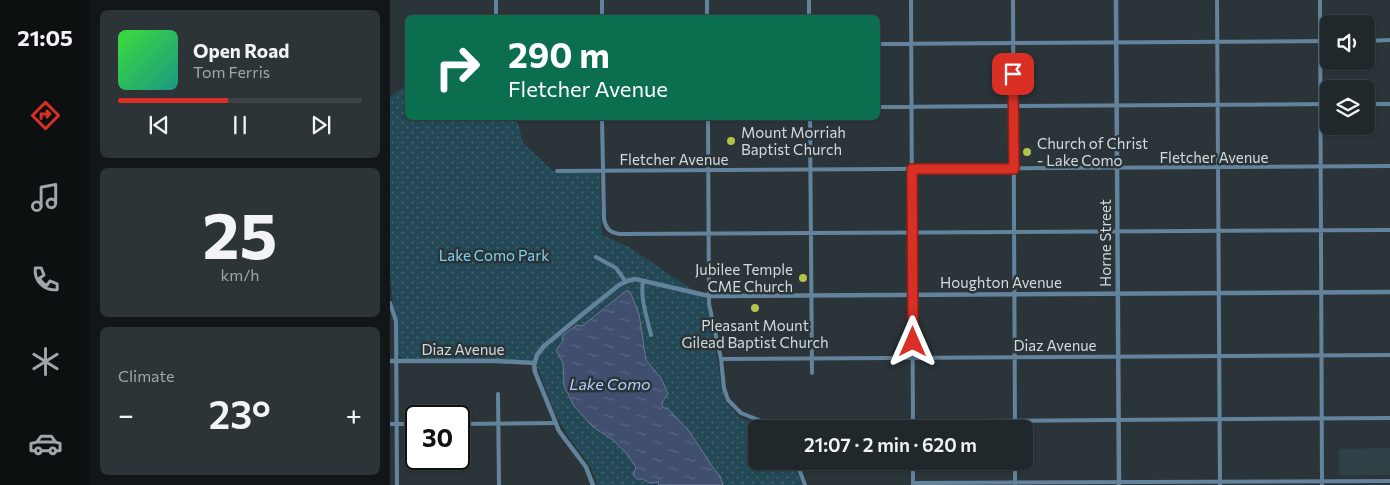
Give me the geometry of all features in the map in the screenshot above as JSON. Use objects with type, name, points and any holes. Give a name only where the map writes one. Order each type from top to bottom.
[{"type":"street","points":[[496,0],[496,15]]},
{"type":"street","points":[[602,0],[602,15]]},
{"type":"street","points":[[707,15],[708,0]]},
{"type":"street","points":[[809,0],[809,15]]},
{"type":"street","points":[[911,0],[913,420]]},
{"type":"street","points":[[1012,0],[1015,420]]},
{"type":"street","name":"Horne Street","points":[[1116,0],[1119,484]]},
{"type":"street","points":[[1217,0],[1220,484]]},
{"type":"street","points":[[1320,0],[1320,15]]},
{"type":"street","points":[[1375,41],[1390,40]]},
{"type":"street","points":[[880,44],[1320,41]]},
{"type":"street","points":[[880,107],[1320,104]]},
{"type":"street","points":[[1375,104],[1390,104]]},
{"type":"street","points":[[602,120],[604,219],[608,229],[620,234],[1390,230]]},
{"type":"street","points":[[708,120],[709,304],[721,360],[725,395],[731,404],[748,417],[758,420]]},
{"type":"street","points":[[810,120],[812,373]]},
{"type":"street","points":[[1320,135],[1322,483]]},
{"type":"street","name":"Fletcher Avenue","points":[[557,171],[1390,166]]},
{"type":"street","points":[[596,257],[616,268],[626,282]]},
{"type":"street","name":"Houghton Avenue","points":[[535,363],[537,355],[544,346],[616,288],[635,279],[709,296],[1390,292]]},
{"type":"street","points":[[643,281],[643,300],[651,335]]},
{"type":"street","points":[[390,304],[396,321],[397,485]]},
{"type":"street","name":"Diaz Avenue","points":[[721,360],[1390,355]]},
{"type":"street","name":"Diaz Avenue","points":[[390,361],[535,363]]},
{"type":"street","points":[[535,363],[535,372],[555,423],[563,438],[586,467],[592,485]]},
{"type":"street","points":[[498,394],[499,485]]},
{"type":"street","points":[[1033,422],[1390,418]]},
{"type":"street","points":[[470,424],[555,423]]},
{"type":"street","points":[[390,424],[405,424]]},
{"type":"street","points":[[799,470],[805,485]]},
{"type":"street","points":[[913,470],[913,484],[1390,482]]},
{"type":"street","points":[[1015,470],[1015,484]]},
{"type":"shaded area","points":[[1390,448],[1390,475],[1339,475],[1339,449]]},
{"type":"green space","name":"Lake Como Park","points":[[405,86],[405,120],[517,120],[523,143],[555,173],[600,173],[602,235],[629,247],[706,299],[725,401],[740,418],[748,421],[748,470],[796,470],[802,485],[597,485],[587,462],[567,435],[559,420],[535,363],[503,359],[403,359],[398,355],[390,274],[390,97]]},
{"type":"water","name":"Lake Como","points":[[626,291],[629,291],[631,294],[639,314],[646,360],[661,378],[668,394],[662,402],[662,407],[668,409],[689,431],[720,476],[723,485],[659,485],[658,482],[650,483],[637,479],[633,475],[636,467],[627,454],[613,440],[593,427],[574,406],[564,386],[563,363],[556,350],[563,341],[562,336],[577,325],[582,326]]},
{"type":"place","name":"Mount Morriah Baptist Church","points":[[731,141]]},
{"type":"place","name":"Church of Christ - Lake Como","points":[[1027,152]]},
{"type":"place","name":"Jubilee Temple CME Church","points":[[803,278]]},
{"type":"place","name":"Pleasant Mount Gilead Baptist Church","points":[[755,308]]},
{"type":"route","points":[[913,342],[912,169],[1014,169],[1013,74]]}]
